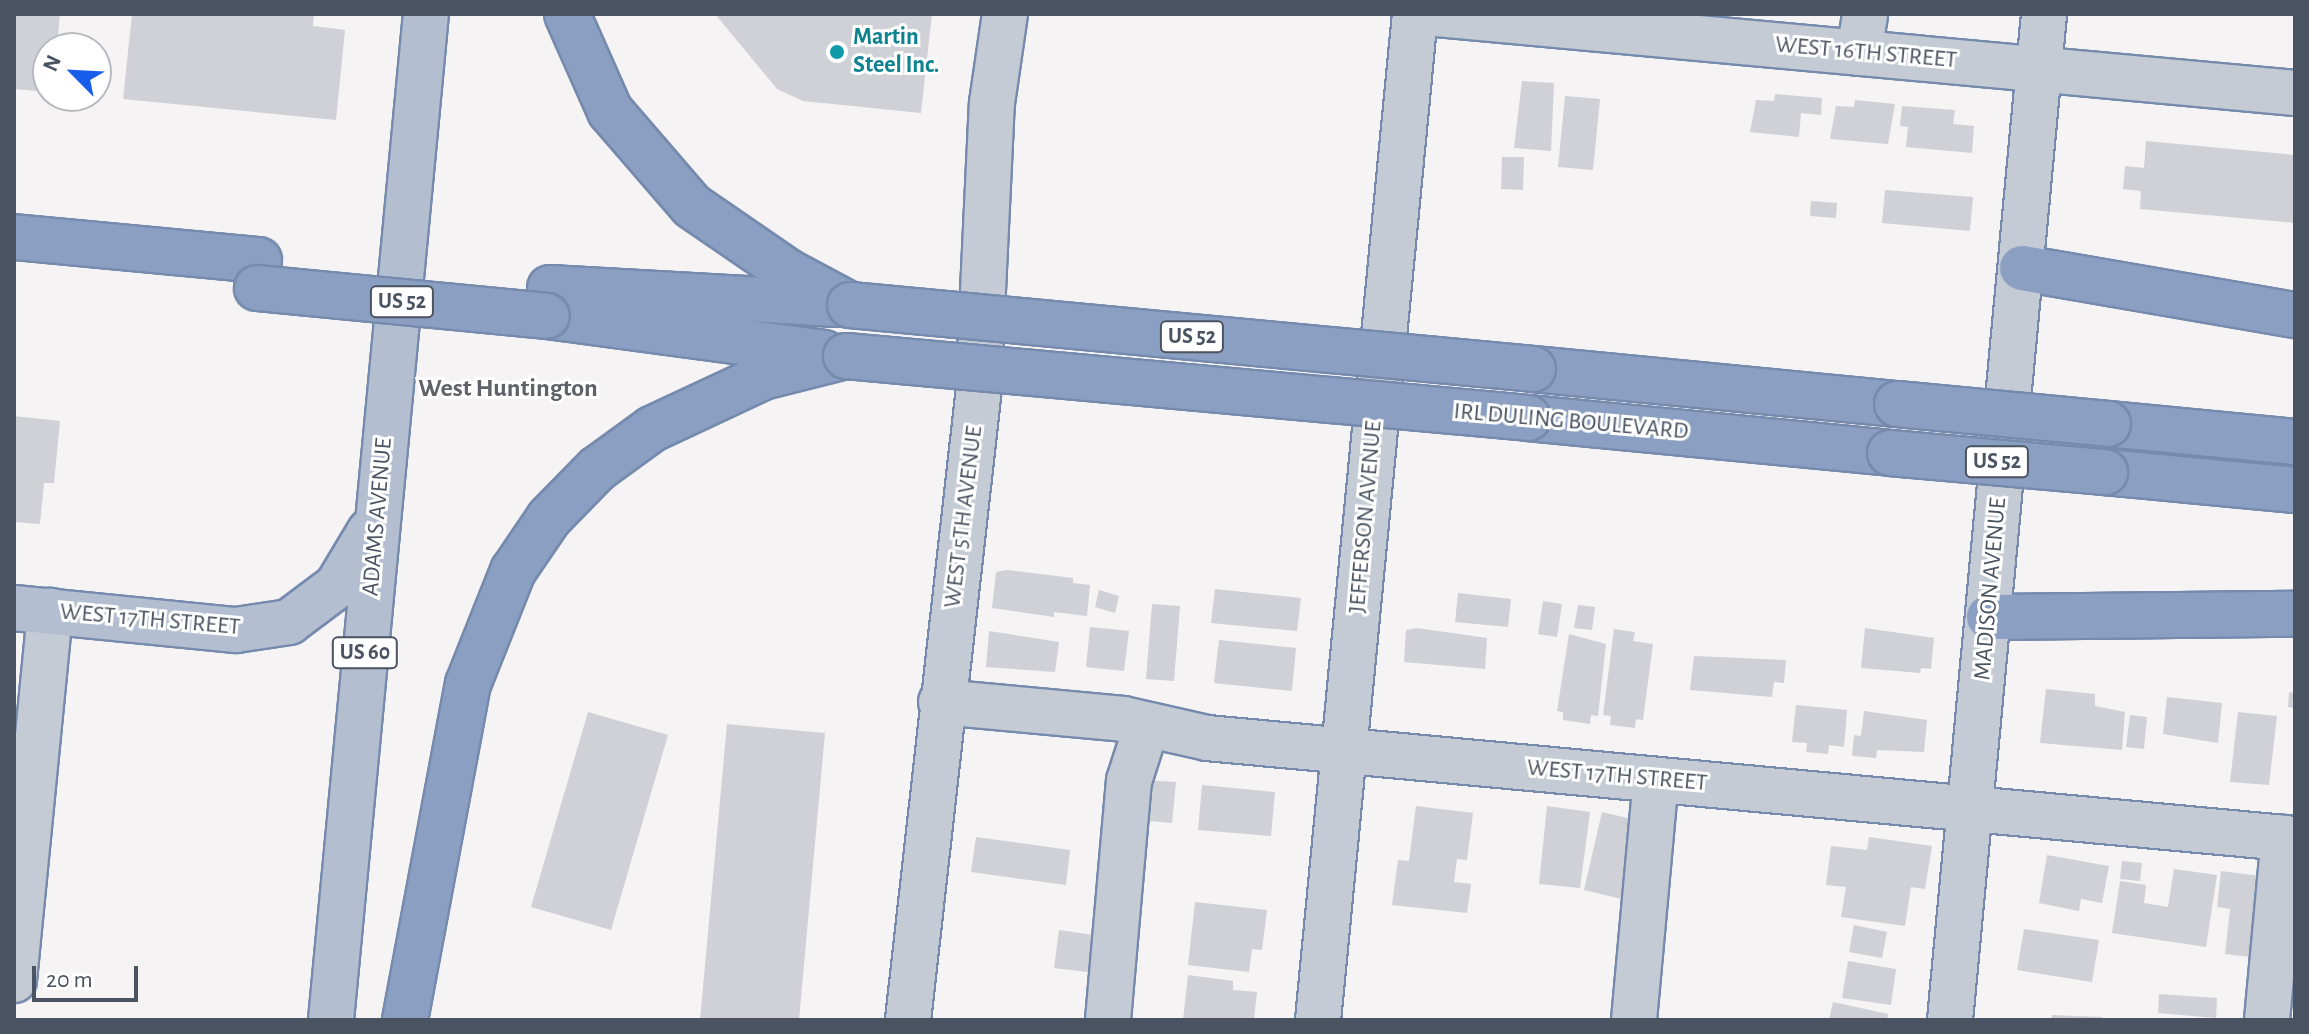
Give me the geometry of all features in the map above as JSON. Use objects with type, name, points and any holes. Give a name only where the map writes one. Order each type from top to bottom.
[{"type":"highway","points":[[567,14],[610,111],[692,206],[788,272],[850,305]]},
{"type":"highway","name":"US 52","points":[[14,237],[258,274],[548,302],[846,356]]},
{"type":"highway","name":"US 52","points":[[14,265],[258,274]]},
{"type":"highway","points":[[2022,268],[2295,315]]},
{"type":"highway","name":"US 52","points":[[548,302],[850,305]]},
{"type":"highway","name":"IRL DULING BOULEVARD","points":[[850,305],[2295,442]]},
{"type":"highway","points":[[405,1020],[468,684],[513,571],[549,518],[597,469],[652,429],[763,377],[846,356]]},
{"type":"highway","name":"IRL DULING BOULEVARD","points":[[846,356],[2295,490]]},
{"type":"highway","points":[[1989,617],[2295,614]]},
{"type":"main road","points":[[398,14],[402,47],[390,162],[399,287]]},
{"type":"main road","name":"ADAMS AVENUE","points":[[331,1020],[426,14]]},
{"type":"main road","name":"WEST 17TH STREET","points":[[32,609],[236,630],[289,622],[337,586],[378,518]]},
{"type":"street","name":"WEST 5TH AVENUE","points":[[908,1020],[941,702],[978,397],[992,103],[1005,14]]},
{"type":"street","name":"JEFFERSON AVENUE","points":[[1318,1020],[1415,14]]},
{"type":"street","name":"WEST 16TH STREET","points":[[1437,14],[1862,33],[2039,69],[2295,93]]},
{"type":"street","name":"MADISON AVENUE","points":[[1950,1020],[2044,14]]},
{"type":"street","points":[[14,980],[32,609]]},
{"type":"street","name":"WEST 17TH STREET","points":[[941,702],[1147,725],[1207,738],[2290,839]]},
{"type":"street","points":[[1108,1020],[1125,811],[1131,770],[1147,725]]},
{"type":"street","points":[[1634,1020],[1656,780]]},
{"type":"street","points":[[2267,1020],[2290,839]]},
{"type":"building","points":[[14,14],[60,14],[58,32],[32,32],[32,91],[14,89]]},
{"type":"building","points":[[132,14],[314,14],[313,26],[345,30],[336,120],[123,99]]},
{"type":"building","name":"Martin Steel Inc.","points":[[715,14],[932,14],[921,113],[803,101],[777,89]]},
{"type":"building","points":[[1522,81],[1554,83],[1551,151],[1514,148]]},
{"type":"building","points":[[1775,94],[1822,98],[1821,115],[1801,113],[1799,137],[1750,132],[1756,100],[1774,101]]},
{"type":"building","points":[[1565,96],[1600,99],[1593,170],[1558,167]]},
{"type":"building","points":[[1855,100],[1895,104],[1888,144],[1830,139],[1836,106],[1854,107]]},
{"type":"building","points":[[1902,106],[1955,110],[1953,124],[1974,126],[1972,153],[1906,147],[1908,127],[1900,126]]},
{"type":"building","points":[[2146,141],[2295,155],[2295,223],[2140,209],[2141,191],[2123,189],[2125,166],[2144,168]]},
{"type":"building","points":[[1502,157],[1524,157],[1523,190],[1501,189]]},
{"type":"building","points":[[1885,190],[1973,197],[1970,231],[1882,223]]},
{"type":"building","points":[[1811,201],[1837,203],[1836,218],[1810,216]]},
{"type":"building","points":[[14,416],[60,421],[54,483],[44,483],[40,524],[14,522]]},
{"type":"building","points":[[1007,570],[1073,578],[1073,583],[1090,585],[1087,616],[1054,612],[1054,617],[992,608],[996,572]]},
{"type":"building","points":[[1215,589],[1301,598],[1297,631],[1211,623]]},
{"type":"building","points":[[1099,590],[1119,596],[1115,613],[1095,607]]},
{"type":"building","points":[[1458,593],[1511,599],[1508,627],[1455,622]]},
{"type":"building","points":[[1543,601],[1562,604],[1557,637],[1538,634]]},
{"type":"building","points":[[1152,604],[1180,606],[1174,681],[1146,679]]},
{"type":"building","points":[[1578,605],[1595,607],[1592,630],[1574,628]]},
{"type":"building","points":[[1090,627],[1129,631],[1124,671],[1086,667]]},
{"type":"building","points":[[1417,628],[1487,638],[1485,669],[1404,662],[1406,630]]},
{"type":"building","points":[[1865,628],[1934,638],[1931,669],[1921,668],[1920,673],[1861,668]]},
{"type":"building","points":[[1614,629],[1635,632],[1633,641],[1653,644],[1643,720],[1636,719],[1635,728],[1610,725],[1611,716],[1603,715]]},
{"type":"building","points":[[989,631],[1059,642],[1055,672],[986,667]]},
{"type":"building","points":[[1569,634],[1606,644],[1598,716],[1591,715],[1590,724],[1563,720],[1563,712],[1557,711]]},
{"type":"building","points":[[1219,640],[1296,648],[1292,691],[1214,683]]},
{"type":"building","points":[[1694,656],[1786,660],[1784,683],[1774,682],[1772,697],[1690,690]]},
{"type":"building","points":[[2046,689],[2095,694],[2095,706],[2125,712],[2122,750],[2040,743]]},
{"type":"building","points":[[2289,692],[2295,693],[2295,708],[2288,707]]},
{"type":"building","points":[[2167,697],[2222,703],[2218,743],[2163,734]]},
{"type":"building","points":[[1796,705],[1847,710],[1844,747],[1829,745],[1828,754],[1806,752],[1807,743],[1792,742]]},
{"type":"building","points":[[1864,711],[1927,720],[1924,752],[1877,750],[1876,758],[1852,756],[1854,735],[1861,736]]},
{"type":"building","points":[[588,712],[668,735],[611,930],[531,907]]},
{"type":"building","points":[[2238,712],[2277,716],[2269,785],[2230,782]]},
{"type":"building","points":[[2130,715],[2147,717],[2144,749],[2126,747]]},
{"type":"building","points":[[727,724],[825,733],[799,1020],[700,1020]]},
{"type":"building","points":[[1143,780],[1176,782],[1172,823],[1139,820]]},
{"type":"building","points":[[1202,785],[1275,792],[1271,836],[1198,830]]},
{"type":"building","points":[[1416,806],[1473,813],[1467,860],[1457,859],[1454,882],[1471,884],[1467,913],[1392,905],[1398,860],[1409,861]]},
{"type":"building","points":[[1547,806],[1590,812],[1580,888],[1539,884]]},
{"type":"building","points":[[1602,812],[1640,821],[1622,899],[1584,890]]},
{"type":"building","points":[[976,837],[1070,850],[1066,885],[971,872]]},
{"type":"building","points":[[1869,837],[1932,846],[1925,889],[1911,887],[1905,926],[1841,917],[1846,887],[1826,885],[1831,846],[1867,850]]},
{"type":"building","points":[[2047,855],[2109,866],[2102,903],[2081,899],[2079,911],[2039,903]]},
{"type":"building","points":[[2122,861],[2142,863],[2140,881],[2120,879]]},
{"type":"building","points":[[2174,869],[2217,875],[2206,947],[2112,933],[2120,881],[2146,885],[2144,903],[2168,907]]},
{"type":"building","points":[[2221,871],[2269,877],[2259,958],[2225,954],[2230,909],[2217,907]]},
{"type":"building","points":[[1195,902],[1267,910],[1262,950],[1252,949],[1249,972],[1188,965]]},
{"type":"building","points":[[1854,925],[1887,932],[1882,958],[1849,952]]},
{"type":"building","points":[[2024,929],[2099,940],[2092,982],[2017,970]]},
{"type":"building","points":[[1059,930],[1108,937],[1103,974],[1054,968]]},
{"type":"building","points":[[1848,961],[1896,969],[1891,1005],[1842,998]]},
{"type":"building","points":[[1188,975],[1233,981],[1233,990],[1257,992],[1254,1020],[1183,1020]]},
{"type":"building","points":[[2159,994],[2217,998],[2216,1018],[2158,1013]]},
{"type":"building","points":[[1833,1002],[1888,1014],[1887,1020],[1829,1020]]},
{"type":"building","points":[[2052,1015],[2102,1017],[2102,1020],[2051,1020]]},
{"type":"place","name":"Martin Steel Inc.","points":[[837,52]]},
{"type":"district","name":"West Huntington","points":[[508,389]]}]
